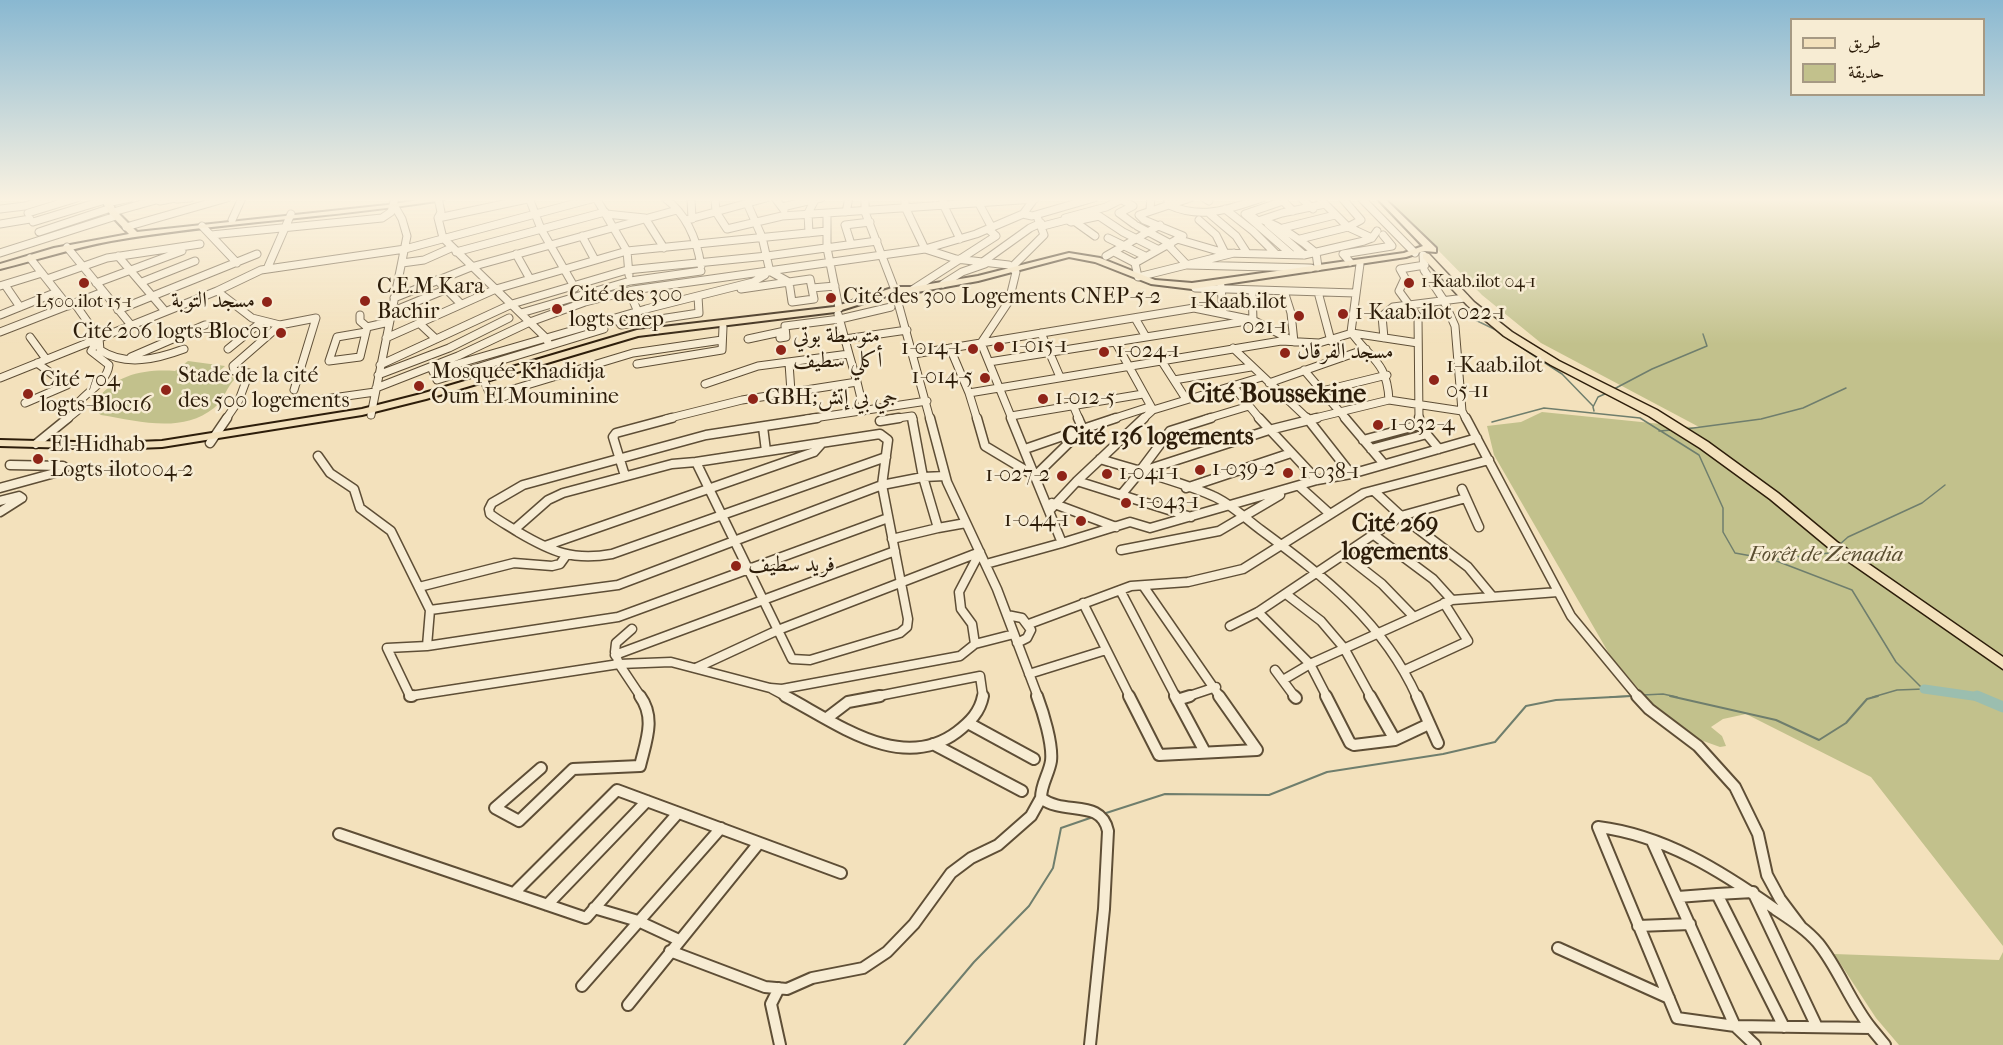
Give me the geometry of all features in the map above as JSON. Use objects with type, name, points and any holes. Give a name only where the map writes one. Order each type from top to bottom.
[{"type":"highway","points":[[1425,254],[1465,298],[1493,322],[1540,355],[1634,402],[1704,445],[1774,496],[1833,545],[2003,664]]},
{"type":"highway","points":[[1425,254],[1513,332],[1545,353],[1640,401],[1704,438],[1855,554],[2003,657]]},
{"type":"main road","points":[[0,266],[60,247]]},
{"type":"main road","points":[[0,266],[67,247]]},
{"type":"main road","points":[[1418,247],[1425,254]]},
{"type":"main road","points":[[1419,247],[1425,254]]},
{"type":"main road","points":[[0,450],[140,451],[371,413],[419,404],[619,342],[666,333],[723,327],[784,329],[943,284],[1072,255],[1097,260],[1138,277],[1168,285],[1192,286],[1350,262],[1425,254]]},
{"type":"main road","points":[[898,296],[975,283],[1014,269],[1066,260],[1081,260],[1149,285],[1195,288],[1221,287],[1425,254]]},
{"type":"main road","points":[[371,413],[625,336],[701,324],[839,314]]},
{"type":"main road","points":[[0,443],[138,445],[212,440]]},
{"type":"street","points":[[3,252],[20,247]]},
{"type":"street","points":[[67,247],[131,325]]},
{"type":"street","points":[[47,279],[118,256],[181,247]]},
{"type":"street","points":[[96,283],[192,247]]},
{"type":"street","points":[[221,247],[237,263]]},
{"type":"street","points":[[267,269],[277,247]]},
{"type":"street","points":[[0,378],[267,269],[413,247]]},
{"type":"street","points":[[450,247],[512,304],[548,342]]},
{"type":"street","points":[[402,263],[424,260],[467,247]]},
{"type":"street","points":[[394,298],[471,267],[543,247]]},
{"type":"street","points":[[551,247],[578,294]]},
{"type":"street","points":[[588,247],[595,260]]},
{"type":"street","points":[[625,247],[631,290],[638,312]]},
{"type":"street","points":[[386,338],[496,289],[627,251],[677,247]]},
{"type":"street","points":[[696,247],[703,281]]},
{"type":"street","points":[[765,247],[770,272]]},
{"type":"street","points":[[380,365],[512,304],[627,270],[834,247]]},
{"type":"street","points":[[670,951],[765,987],[787,989],[812,978],[863,968],[887,952],[914,924],[951,873],[970,858],[998,845],[1031,816],[1041,798],[1041,789],[1051,760],[1044,714],[986,564],[945,476],[898,296],[880,247]]},
{"type":"street","points":[[311,401],[375,390],[432,369],[530,322],[585,302],[631,290],[884,256],[933,247]]},
{"type":"street","points":[[898,296],[979,247]]},
{"type":"street","points":[[984,261],[1004,247]]},
{"type":"street","points":[[1014,269],[1034,247]]},
{"type":"street","points":[[1106,256],[1123,247]]},
{"type":"street","points":[[1129,247],[1145,256]]},
{"type":"street","points":[[1153,247],[1157,249]]},
{"type":"street","points":[[1135,263],[1163,247]]},
{"type":"street","points":[[1175,247],[1187,265]]},
{"type":"street","points":[[1192,247],[1225,253],[1304,255],[1337,247]]},
{"type":"street","points":[[1222,247],[1225,253]]},
{"type":"street","points":[[1244,247],[1247,253]]},
{"type":"street","points":[[1268,247],[1276,254]]},
{"type":"street","points":[[1283,247],[1291,254]]},
{"type":"street","points":[[1294,247],[1304,255]]},
{"type":"street","points":[[1187,265],[1316,268],[1316,253],[1309,247]]},
{"type":"street","points":[[1350,262],[1343,254],[1387,247]]},
{"type":"street","points":[[1417,247],[1425,254],[1427,277],[1443,299],[1455,326],[1462,411],[1570,616],[1649,709],[1698,746],[1735,787],[1758,834],[1767,875],[1780,900],[1801,927]]},
{"type":"street","points":[[827,248],[839,314],[864,411]]},
{"type":"street","points":[[371,413],[405,249]]},
{"type":"street","points":[[925,249],[960,259],[992,262],[1014,269]]},
{"type":"street","points":[[1114,252],[1135,263]]},
{"type":"street","points":[[1135,263],[1138,277],[1234,253]]},
{"type":"street","points":[[118,310],[257,254]]},
{"type":"street","points":[[516,254],[530,279]]},
{"type":"street","points":[[1425,254],[1400,269],[1405,278],[1399,291],[1418,317],[1419,425],[1439,449]]},
{"type":"street","points":[[118,256],[155,296],[165,311]]},
{"type":"street","points":[[30,258],[99,338],[100,350],[105,355],[127,359],[154,358],[184,349]]},
{"type":"street","points":[[142,282],[195,261]]},
{"type":"street","points":[[943,284],[971,268],[992,262]]},
{"type":"street","points":[[1360,264],[1355,293],[1353,333],[1379,361],[1387,375],[1389,400]]},
{"type":"street","points":[[981,343],[1017,285],[1014,269]]},
{"type":"street","points":[[521,313],[578,294],[630,281],[701,271]]},
{"type":"street","points":[[770,272],[789,281]]},
{"type":"street","points":[[432,369],[437,380],[616,318],[753,282],[770,272]]},
{"type":"street","points":[[20,307],[3,285],[42,273]]},
{"type":"street","points":[[714,291],[789,281],[810,279],[814,299],[792,302],[789,281]]},
{"type":"street","points":[[437,280],[461,304]]},
{"type":"street","points":[[812,288],[835,285]]},
{"type":"street","points":[[1223,314],[1221,287],[1355,293]]},
{"type":"street","points":[[391,312],[447,289]]},
{"type":"street","points":[[1252,290],[1253,320]]},
{"type":"street","points":[[217,291],[246,317],[260,323],[280,325],[316,318],[294,390]]},
{"type":"street","points":[[1284,291],[1291,313],[1294,342]]},
{"type":"street","points":[[0,315],[57,292]]},
{"type":"street","points":[[0,333],[103,292]]},
{"type":"street","points":[[1318,292],[1331,341]]},
{"type":"street","points":[[698,296],[701,324]]},
{"type":"street","points":[[1384,338],[1382,316],[1393,307],[1465,298]]},
{"type":"street","points":[[914,354],[1194,308],[1253,320],[1294,342]]},
{"type":"street","points":[[621,325],[699,313]]},
{"type":"street","points":[[360,315],[360,321],[367,330]]},
{"type":"street","points":[[378,375],[440,352],[509,318]]},
{"type":"street","points":[[616,318],[625,336]]},
{"type":"street","points":[[1135,318],[1146,337]]},
{"type":"street","points":[[989,362],[1253,320]]},
{"type":"street","points":[[367,330],[360,357],[329,361],[337,337],[389,322]]},
{"type":"street","points":[[228,349],[260,323]]},
{"type":"street","points":[[419,323],[440,352]]},
{"type":"street","points":[[127,359],[205,325]]},
{"type":"street","points":[[212,440],[239,400],[249,373],[234,370],[232,366],[280,325]]},
{"type":"street","points":[[637,364],[722,350],[723,327]]},
{"type":"street","points":[[548,342],[603,329]]},
{"type":"street","points":[[748,339],[784,329]]},
{"type":"street","points":[[845,339],[907,330]]},
{"type":"street","points":[[1041,333],[1060,377]]},
{"type":"street","points":[[969,393],[1281,341],[1331,341],[1353,333],[1418,343]]},
{"type":"street","points":[[30,337],[46,359]]},
{"type":"street","points":[[36,444],[82,407],[79,402],[82,397],[107,375],[109,365],[91,351],[99,338]]},
{"type":"street","points":[[485,383],[491,397],[500,398],[506,396],[507,391],[633,353],[722,340]]},
{"type":"street","points":[[981,343],[1044,497],[1052,508],[1062,543]]},
{"type":"street","points":[[1116,343],[1151,408]]},
{"type":"street","points":[[950,348],[969,393],[986,446],[1035,476]]},
{"type":"street","points":[[1233,348],[1309,420],[1351,474]]},
{"type":"street","points":[[1269,383],[1366,349]]},
{"type":"street","points":[[705,384],[758,366],[849,354]]},
{"type":"street","points":[[1161,360],[1186,399]]},
{"type":"street","points":[[25,403],[67,385],[37,363]]},
{"type":"street","points":[[789,363],[791,392]]},
{"type":"street","points":[[1174,380],[1251,367]]},
{"type":"street","points":[[1304,370],[1384,464]]},
{"type":"street","points":[[1322,392],[1387,375]]},
{"type":"street","points":[[1025,449],[1151,408],[1262,377]]},
{"type":"street","points":[[625,476],[613,437],[616,433],[742,400],[857,382]]},
{"type":"street","points":[[1232,386],[1269,430],[1317,480]]},
{"type":"street","points":[[1011,416],[1143,394]]},
{"type":"street","points":[[1140,472],[1269,430],[1389,400],[1462,411]]},
{"type":"street","points":[[886,457],[612,554],[587,559],[565,557],[490,514],[489,509],[492,503],[523,485],[706,435],[927,401]]},
{"type":"street","points":[[1072,405],[1083,429]]},
{"type":"street","points":[[1120,495],[1170,431],[1249,406]]},
{"type":"street","points":[[1052,508],[1151,408]]},
{"type":"street","points":[[880,421],[912,416],[923,477],[938,528]]},
{"type":"street","points":[[1363,440],[1419,425]]},
{"type":"street","points":[[763,427],[766,451]]},
{"type":"street","points":[[1035,476],[1083,429]]},
{"type":"street","points":[[515,529],[556,496],[625,476],[672,464],[880,434],[888,440],[882,485],[909,624],[900,633],[802,662],[796,661],[788,654],[749,568],[696,462]]},
{"type":"street","points":[[1371,449],[1427,434]]},
{"type":"street","points":[[986,564],[1130,522],[1150,528],[1191,518],[1317,480],[1351,474],[1477,438]]},
{"type":"street","points":[[545,546],[814,452],[822,443]]},
{"type":"street","points":[[1186,488],[1291,453]]},
{"type":"street","points":[[318,456],[330,473],[354,489],[360,508],[391,531],[430,610],[427,646]]},
{"type":"street","points":[[1100,459],[1214,496],[1281,545],[1358,608],[1378,631],[1405,670],[1438,743]]},
{"type":"street","points":[[1029,624],[1131,586],[1144,587],[1227,574],[1243,569],[1353,498],[1489,460]]},
{"type":"street","points":[[1,486],[62,471],[65,468],[63,466],[10,465]]},
{"type":"street","points":[[430,610],[618,585],[882,485],[923,477],[945,476]]},
{"type":"street","points":[[1077,481],[1191,518]]},
{"type":"street","points":[[1295,487],[1330,514]]},
{"type":"street","points":[[1121,550],[1211,534],[1295,487]]},
{"type":"street","points":[[1462,489],[1479,527]]},
{"type":"street","points":[[1374,491],[1401,516],[1468,567],[1492,596]]},
{"type":"street","points":[[0,501],[19,496],[22,498],[0,512]]},
{"type":"street","points":[[1230,626],[1286,594],[1401,516],[1466,498]]},
{"type":"street","points":[[1052,508],[1116,527]]},
{"type":"street","points":[[888,518],[618,617],[427,646],[387,648],[410,696],[617,659],[895,551]]},
{"type":"street","points":[[892,539],[966,523]]},
{"type":"street","points":[[1374,535],[1433,579],[1448,601],[1468,641],[1405,670]]},
{"type":"street","points":[[696,668],[778,630],[980,552]]},
{"type":"street","points":[[975,644],[972,624],[962,609],[959,592],[980,552]]},
{"type":"street","points":[[1345,555],[1382,584],[1414,617]]},
{"type":"street","points":[[419,587],[514,563],[552,566],[560,564],[565,557]]},
{"type":"street","points":[[1083,603],[1159,755],[1257,750],[1216,687],[1144,587]]},
{"type":"street","points":[[1120,590],[1205,752]]},
{"type":"street","points":[[1283,680],[1310,664],[1378,631],[1448,601],[1558,592]]},
{"type":"street","points":[[1286,594],[1321,621],[1344,648],[1395,740]]},
{"type":"street","points":[[1258,612],[1310,664],[1350,743],[1354,745],[1395,740],[1429,724]]},
{"type":"street","points":[[617,659],[662,661],[782,689],[960,656],[975,644],[1027,638],[1031,630],[1029,624],[1018,615],[1007,615]]},
{"type":"street","points":[[541,768],[495,808],[519,821],[573,769],[640,766],[650,714],[644,701],[627,680],[614,649],[616,643],[632,629]]},
{"type":"street","points":[[1029,674],[1106,650]]},
{"type":"street","points":[[1275,670],[1296,698]]},
{"type":"street","points":[[770,688],[827,718],[883,746],[914,748],[948,738],[968,723],[981,703],[985,690],[980,676],[849,702],[827,718]]},
{"type":"street","points":[[1177,700],[1216,687]]},
{"type":"street","points":[[968,723],[1034,759]]},
{"type":"street","points":[[933,744],[1022,791]]},
{"type":"street","points":[[514,893],[617,790],[841,873]]},
{"type":"street","points":[[1041,798],[1047,805],[1057,809],[1078,808],[1093,811],[1106,823],[1108,838],[1106,897],[1090,1045]]},
{"type":"street","points":[[547,905],[647,801]]},
{"type":"street","points":[[339,834],[586,918],[678,813]]},
{"type":"street","points":[[1873,1028],[1736,1026],[1677,1018],[1598,827],[1614,827],[1675,848],[1753,892],[1801,927],[1823,950],[1865,1020],[1873,1028],[1885,1045]]},
{"type":"street","points":[[582,986],[721,828]]},
{"type":"street","points":[[1652,841],[1736,1026],[1755,1045]]},
{"type":"street","points":[[628,1005],[759,843]]},
{"type":"street","points":[[1678,897],[1753,892]]},
{"type":"street","points":[[1753,892],[1818,1027]]},
{"type":"street","points":[[1717,894],[1784,1027]]},
{"type":"street","points":[[594,908],[638,921],[679,940]]},
{"type":"street","points":[[1638,926],[1690,924]]},
{"type":"street","points":[[1558,948],[1669,998]]},
{"type":"street","points":[[779,988],[771,1004],[780,1045]]},
{"type":"green space","name":"Forêt de Zenadia","points":[[1435,247],[2003,247],[2003,946],[1871,777],[1746,714],[1723,719],[1711,727],[1722,736],[1726,746],[1720,747],[1695,738],[1657,710],[1611,657],[1494,455],[1487,426],[1521,422],[1542,412],[1701,428],[1541,343],[1482,295]]},
{"type":"green space","name":"Stade de la cité des 500 logements","points":[[188,361],[225,366],[215,375],[236,378],[218,404],[201,416],[188,421],[159,424],[101,415],[97,412],[97,400],[113,384],[142,372],[175,371]]},
{"type":"green space","points":[[2003,952],[2003,1045],[1899,1045],[1876,1018],[1834,954],[1999,960]]},
{"type":"waterway","points":[[1467,316],[1496,330]]},
{"type":"waterway","points":[[1614,389],[1652,369],[1707,346],[1703,334]]},
{"type":"waterway","points":[[1507,338],[1562,374],[1593,406]]},
{"type":"waterway","points":[[1686,429],[1761,419],[1803,408],[1846,388]]},
{"type":"waterway","points":[[1594,411],[1593,407],[1598,397],[1607,393]]},
{"type":"waterway","points":[[1492,422],[1544,408],[1640,418],[1661,431]]},
{"type":"waterway","points":[[1661,431],[1672,430]]},
{"type":"waterway","points":[[1661,431],[1699,455],[1723,508],[1723,532],[1735,553],[1774,560],[1852,590],[1896,662],[1922,688]]},
{"type":"waterway","points":[[1839,545],[1848,537],[1922,503],[1945,485]]},
{"type":"waterway","points":[[1777,559],[1829,553],[1833,550]]},
{"type":"waterway","points":[[1873,697],[1897,690],[1924,689]]},
{"type":"waterway","points":[[1924,689],[1979,697]]},
{"type":"waterway","points":[[1643,695],[1663,694],[1677,697]]},
{"type":"waterway","points":[[1103,814],[1165,794],[1269,795],[1327,772],[1443,754],[1495,742],[1526,706],[1556,700],[1632,696],[1610,697]]},
{"type":"waterway","points":[[1670,696],[1776,720],[1819,740],[1846,723],[1867,699],[1878,696]]},
{"type":"waterway","points":[[1979,697],[2003,707]]},
{"type":"waterway","points":[[904,1045],[974,962],[1029,906],[1053,868],[1061,828],[1093,817]]},
{"type":"place","name":"L500.ilot 15-1","points":[[84,283]]},
{"type":"place","name":"1-Kaab.ilot 04-1","points":[[1409,283]]},
{"type":"place","name":"Cité des 300 Logements CNEP-5-2","points":[[831,298]]},
{"type":"place","name":"C.E.M Kara Bachir","points":[[365,301]]},
{"type":"place","name":"مسجد التوبة","points":[[267,302]]},
{"type":"place","name":"Cité des 300 logts cnep","points":[[557,309]]},
{"type":"place","name":"1-Kaab.ilot 022-1","points":[[1343,314]]},
{"type":"place","name":"1-Kaab.ilot 021-1","points":[[1299,316]]},
{"type":"place","name":"Cité 206 logts-Bloc01","points":[[281,333]]},
{"type":"place","name":"1-015-1","points":[[999,347]]},
{"type":"place","name":"1-014-1","points":[[973,349]]},
{"type":"place","name":"متوسطة بوتي أكلي سطيف","points":[[781,350]]},
{"type":"place","name":"1-024-1","points":[[1104,352]]},
{"type":"place","name":"مسجد الفرقان","points":[[1285,353]]},
{"type":"place","name":"1-014-5","points":[[985,378]]},
{"type":"place","name":"1-Kaab.ilot 05-11","points":[[1434,380]]},
{"type":"place","name":"Mosquée Khadidja Oum El Mouminine","points":[[419,386]]},
{"type":"place","name":"Stade de la cité des 500 logements","points":[[166,390]]},
{"type":"place","name":"Cité 704 logts-Bloc16","points":[[28,394]]},
{"type":"place","name":"GBH;جي بي إتش","points":[[753,399]]},
{"type":"place","name":"1-012-5","points":[[1043,399]]},
{"type":"place","name":"1-032-4","points":[[1378,425]]},
{"type":"place","name":"El-Hidhab Logts-ilot004-2","points":[[38,459]]},
{"type":"place","name":"1-039-2","points":[[1200,470]]},
{"type":"place","name":"1-038-1","points":[[1288,473]]},
{"type":"place","name":"1-041-1","points":[[1107,474]]},
{"type":"place","name":"1-027-2","points":[[1062,476]]},
{"type":"place","name":"1-043-1","points":[[1126,503]]},
{"type":"place","name":"1-044-1","points":[[1081,521]]},
{"type":"place","name":"فريد سطيف","points":[[736,566]]},
{"type":"district","name":"Cité Boussekine","points":[[1277,396]]},
{"type":"district","name":"Cité 136 logements","points":[[1158,438]]},
{"type":"district","name":"Cité 269 logements","points":[[1395,539]]}]
